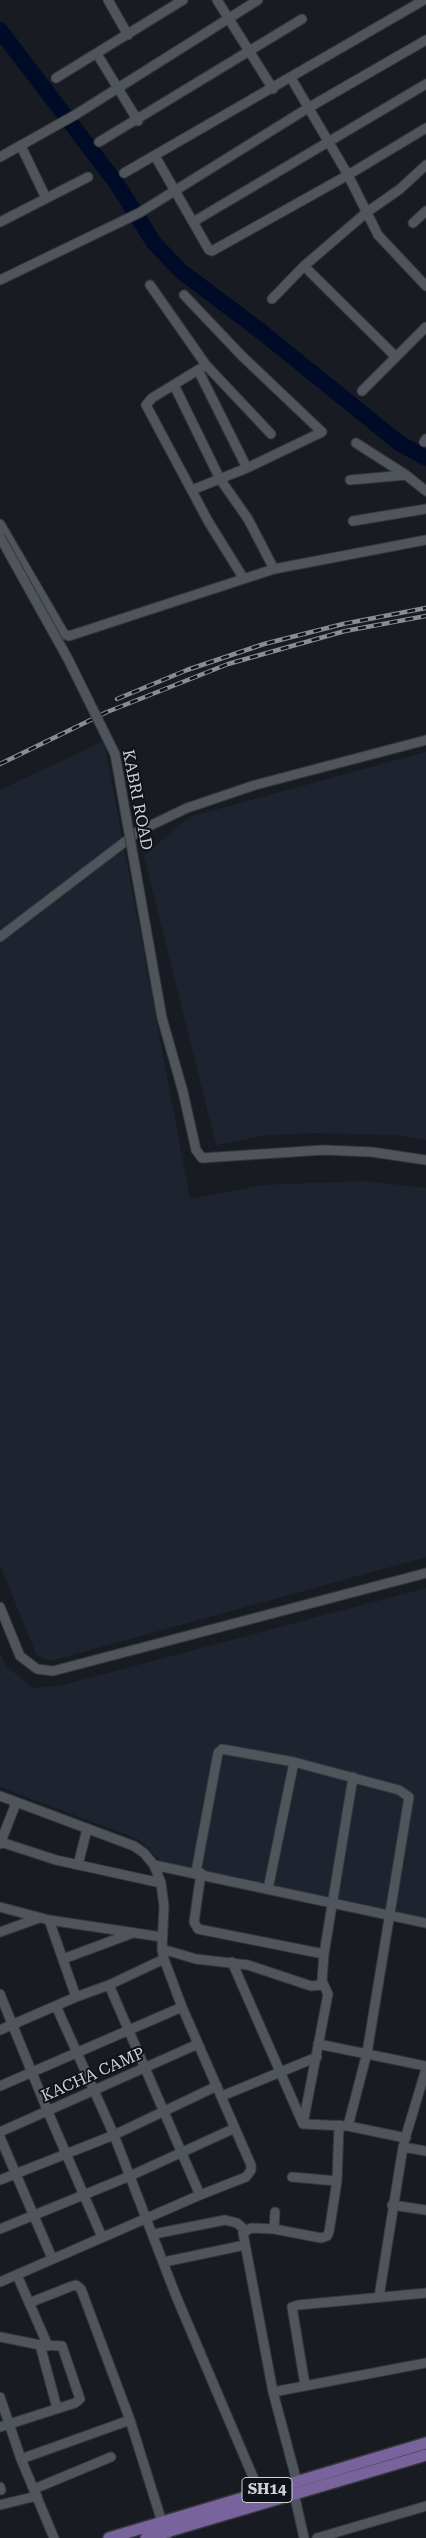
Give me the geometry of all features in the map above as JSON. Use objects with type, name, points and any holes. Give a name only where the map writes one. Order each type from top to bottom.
[{"type":"main road","name":"SH14","points":[[146,2538],[426,2443]]},
{"type":"main road","name":"SH14","points":[[295,2488],[426,2455]]},
{"type":"main road","name":"SH14","points":[[109,2538],[165,2530]]},
{"type":"street","points":[[56,78],[183,0]]},
{"type":"street","points":[[217,0],[273,89]]},
{"type":"street","points":[[0,157],[75,115],[228,17],[258,0]]},
{"type":"street","points":[[124,173],[425,0]]},
{"type":"street","points":[[109,1],[128,35]]},
{"type":"street","points":[[99,142],[138,121],[302,19]]},
{"type":"street","points":[[0,280],[127,219],[308,108],[426,40]]},
{"type":"street","points":[[97,54],[138,121]]},
{"type":"street","points":[[291,78],[348,175],[384,243],[426,286]]},
{"type":"street","points":[[193,222],[426,84]]},
{"type":"street","points":[[155,156],[209,250],[214,251],[348,175],[426,128]]},
{"type":"street","points":[[21,146],[46,198]]},
{"type":"street","points":[[272,299],[304,266],[367,212],[400,189],[426,165]]},
{"type":"street","points":[[0,222],[88,176]]},
{"type":"street","points":[[413,223],[426,211]]},
{"type":"street","points":[[304,266],[396,357]]},
{"type":"street","points":[[150,285],[202,368],[248,468]]},
{"type":"street","points":[[184,295],[242,356],[321,430],[320,435],[248,468],[192,490]]},
{"type":"street","points":[[362,392],[426,327]]},
{"type":"street","points":[[202,368],[152,398],[146,405],[192,490],[244,579]]},
{"type":"street","points":[[202,368],[271,434]]},
{"type":"street","points":[[174,385],[220,479],[248,519],[274,569]]},
{"type":"street","points":[[356,443],[426,490]]},
{"type":"street","points":[[350,480],[406,475]]},
{"type":"street","points":[[353,521],[426,509]]},
{"type":"street","points":[[0,524],[64,634],[68,636],[274,569],[426,540]]},
{"type":"street","name":"KABRI ROAD","points":[[0,536],[68,659],[115,754],[162,1018],[183,1092],[196,1150],[202,1158],[323,1150],[372,1152],[426,1160]]},
{"type":"street","points":[[0,937],[139,831],[179,812],[255,785],[426,740]]},
{"type":"street","points":[[0,1607],[20,1656],[33,1667],[53,1671],[426,1573]]},
{"type":"street","points":[[154,2234],[225,2220],[237,2223],[245,2230],[274,2230],[320,2238],[327,2236],[337,2181],[344,2125],[367,2053],[409,1797],[399,1790],[294,1762],[225,1749],[219,1751],[198,1873],[194,1922],[198,1929],[324,1954]]},
{"type":"street","points":[[268,1889],[294,1762]]},
{"type":"street","points":[[303,2124],[328,1992],[322,1984],[324,1954],[354,1777]]},
{"type":"street","points":[[0,1796],[134,1846],[154,1864],[161,1883],[164,1906],[163,1954],[182,2007],[251,2165],[250,2174],[246,2177],[147,2217],[0,2282]]},
{"type":"street","points":[[16,1803],[0,1843],[78,1865],[161,1883]]},
{"type":"street","points":[[78,1865],[87,1829]]},
{"type":"street","points":[[154,1864],[426,1923]]},
{"type":"street","points":[[0,1907],[49,1920],[162,1937]]},
{"type":"street","points":[[0,1932],[39,1918]]},
{"type":"street","points":[[49,1920],[76,1997]]},
{"type":"street","points":[[63,1959],[133,1933]]},
{"type":"street","points":[[0,2030],[76,1997],[109,1985],[163,1954],[232,1962],[256,1967],[305,1984],[322,1984]]},
{"type":"street","points":[[232,1962],[303,2124]]},
{"type":"street","points":[[109,1985],[200,2195]]},
{"type":"street","points":[[0,1994],[102,2237]]},
{"type":"street","points":[[56,2006],[114,2135],[154,2234],[176,2296],[262,2498]]},
{"type":"street","points":[[0,2086],[182,2007]]},
{"type":"street","name":"KACHA CAMP","points":[[0,2132],[145,2070],[198,2044]]},
{"type":"street","points":[[318,2044],[426,2067],[404,2143],[392,2205],[378,2297]]},
{"type":"street","points":[[222,2096],[316,2057]]},
{"type":"street","points":[[0,2180],[114,2135],[217,2086]]},
{"type":"street","points":[[303,2124],[344,2125],[426,2151]]},
{"type":"street","points":[[0,2228],[130,2176],[235,2128]]},
{"type":"street","points":[[0,2138],[52,2258]]},
{"type":"street","points":[[292,2177],[337,2181]]},
{"type":"street","points":[[392,2205],[426,2210]]},
{"type":"street","points":[[274,2230],[275,2212]]},
{"type":"street","points":[[245,2230],[243,2233],[245,2245],[273,2392],[295,2488],[304,2538]]},
{"type":"street","points":[[164,2262],[245,2245]]},
{"type":"street","points":[[16,2275],[29,2303],[44,2345],[57,2408]]},
{"type":"street","points":[[29,2303],[72,2286],[76,2285],[81,2289],[130,2420],[165,2530]]},
{"type":"street","points":[[306,2385],[292,2307],[426,2293]]},
{"type":"street","points":[[0,2337],[44,2345],[62,2346],[65,2349],[80,2399],[75,2403],[4,2425]]},
{"type":"street","points":[[273,2392],[426,2363]]},
{"type":"street","points":[[0,2397],[4,2425],[21,2459],[54,2538]]},
{"type":"street","points":[[21,2459],[130,2420]]},
{"type":"street","points":[[0,2505],[35,2492],[111,2457]]},
{"type":"street","points":[[317,2538],[426,2506]]},
{"type":"shaded area","points":[[104,741],[190,1199],[264,1185],[364,1181],[426,1188],[426,1557],[50,1661],[37,1656],[0,1565],[0,790]]},
{"type":"shaded area","points":[[426,752],[426,1140],[396,1135],[314,1133],[267,1135],[216,1145],[144,856],[189,817]]},
{"type":"shaded area","points":[[426,1588],[426,1918],[161,1861],[138,1839],[0,1787],[0,1653],[6,1666],[33,1688],[63,1685]]},
{"type":"waterway","points":[[0,30],[117,184],[154,243],[182,272],[263,333],[399,443],[426,458]]},
{"type":"railway","points":[[117,699],[187,670],[264,644],[343,624],[426,608]]},
{"type":"railway","points":[[0,764],[107,712],[228,664],[345,631],[426,616]]}]
